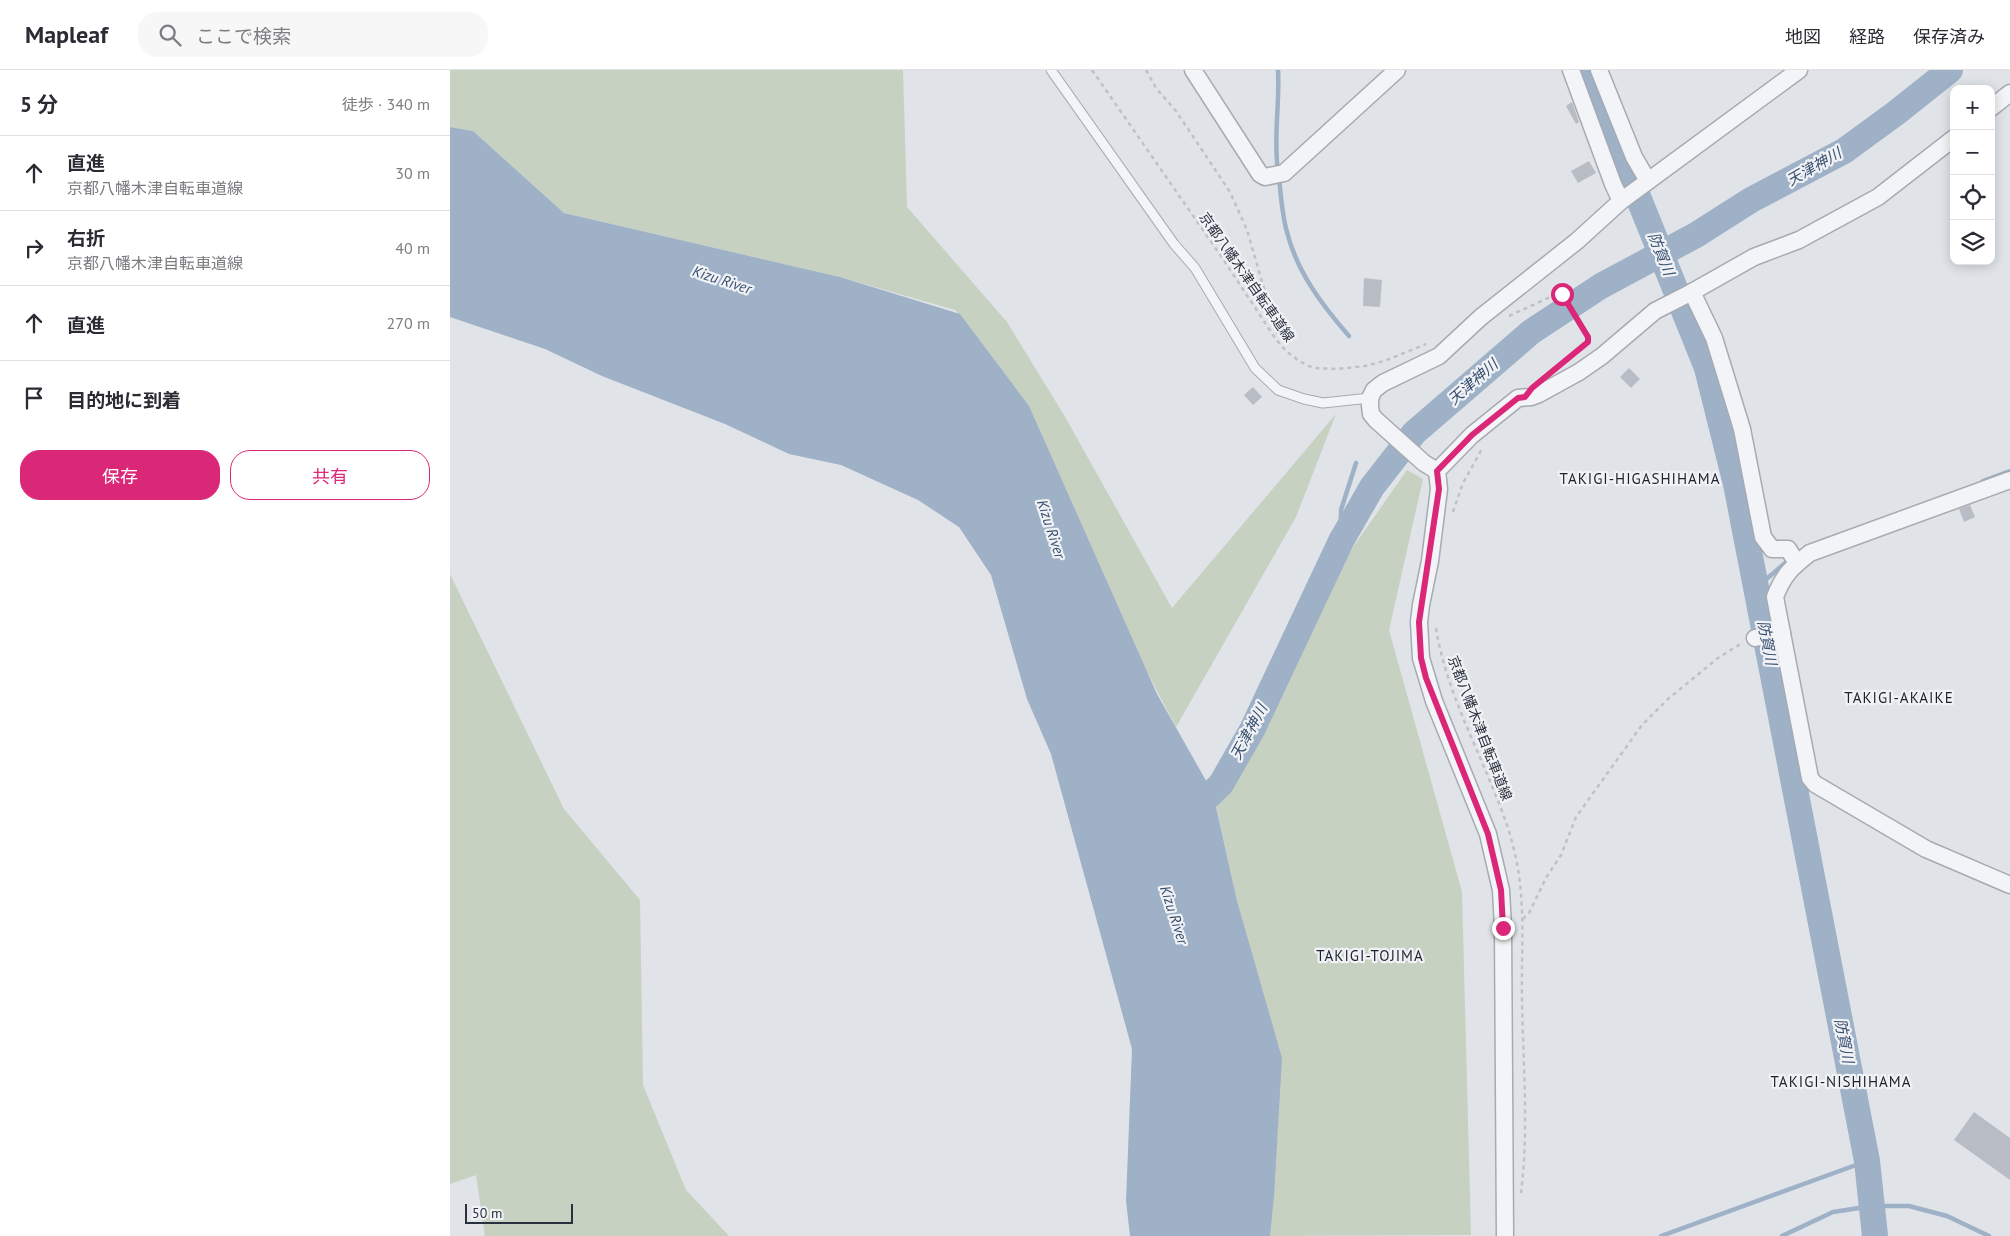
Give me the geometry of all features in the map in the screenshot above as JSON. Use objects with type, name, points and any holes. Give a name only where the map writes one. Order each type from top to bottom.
[{"type":"street","points":[[1193,70],[1260,174],[1264,177],[1284,173],[1397,70]]},
{"type":"street","points":[[1571,70],[1621,201]]},
{"type":"street","points":[[1599,70],[1634,158],[1648,181]]},
{"type":"street","points":[[1505,1236],[1503,928],[1501,890],[1488,834],[1434,701],[1421,658],[1419,622],[1439,489],[1437,471],[1382,427],[1371,414],[1370,398],[1374,390],[1383,383],[1439,356],[1481,317],[1577,241],[1621,201],[1799,70]]},
{"type":"street","points":[[1995,105],[2010,93]]},
{"type":"street","points":[[1437,471],[1472,435],[1518,398],[1539,394],[1579,372],[1602,356],[1655,311],[1754,257],[1799,240],[1878,197],[1950,141]]},
{"type":"street","points":[[1692,292],[1714,338],[1742,429],[1763,537],[1772,549],[1788,549],[1797,563]]},
{"type":"street","points":[[2010,480],[1810,553],[1797,563],[1781,581],[1775,597],[1779,633],[1810,778],[1815,784],[1926,849],[2010,885]]},
{"type":"street","points":[[1755,638],[1779,633]]},
{"type":"lane","points":[[1051,70],[1174,244],[1196,268],[1255,368],[1278,390],[1323,402],[1370,398]]},
{"type":"path","name":"京都八幡木津自転車道線","points":[[1092,70],[1223,259],[1275,338],[1286,351],[1299,361],[1313,368],[1337,369],[1365,366],[1384,361],[1430,342]]},
{"type":"path","points":[[1146,70],[1156,88],[1176,111],[1230,192],[1247,230],[1265,292],[1279,329],[1275,338]]},
{"type":"path","points":[[1508,316],[1560,292],[1587,336],[1588,342],[1560,365]]},
{"type":"path","points":[[1452,517],[1463,483],[1479,452],[1485,445]]},
{"type":"path","name":"京都八幡木津自転車道線","points":[[1436,620],[1440,654],[1512,840],[1521,882],[1523,918],[1524,1122],[1524,1173],[1521,1198]]},
{"type":"path","points":[[1523,918],[1529,913],[1546,878],[1561,855],[1576,817],[1642,725],[1668,699],[1718,658],[1749,638],[1755,638]]},
{"type":"green space","points":[[450,70],[903,70],[907,207],[1007,322],[1064,415],[1172,608],[1336,414],[1296,517],[1176,727],[961,316],[955,310],[840,277],[564,213],[473,131],[450,127]]},
{"type":"green space","points":[[1407,470],[1423,479],[1389,630],[1462,892],[1471,1235],[1269,1236],[1237,901],[1213,791],[1252,730],[1344,560]]},
{"type":"green space","points":[[450,574],[564,809],[640,900],[643,1085],[686,1190],[729,1236],[485,1236],[476,1175],[450,1184]]},
{"type":"water","name":"Kizu River","points":[[450,127],[473,131],[564,213],[840,277],[960,314],[1029,406],[1157,694],[1213,793],[1237,901],[1282,1058],[1270,1236],[1130,1236],[1126,1201],[1132,1049],[1051,754],[1027,699],[991,575],[959,527],[918,500],[841,465],[789,454],[725,424],[602,376],[545,349],[450,317]]},
{"type":"building","points":[[1572,102],[1579,122],[1576,124],[1566,106]]},
{"type":"building","points":[[1589,161],[1596,173],[1578,183],[1571,171]]},
{"type":"building","points":[[1364,278],[1382,280],[1380,307],[1363,306]]},
{"type":"building","points":[[1629,368],[1640,379],[1631,388],[1620,377]]},
{"type":"building","points":[[1253,387],[1262,397],[1253,405],[1244,395]]},
{"type":"building","points":[[1970,505],[1975,517],[1964,522],[1959,509]]},
{"type":"building","points":[[1974,1112],[2010,1138],[2010,1180],[1954,1140]]},
{"type":"waterway","points":[[1278,70],[1276,146],[1278,171]]},
{"type":"waterway","name":"防賀川","points":[[1587,70],[1707,368],[1736,484],[1867,1161],[1875,1236]]},
{"type":"waterway","name":"天津神川","points":[[1187,817],[1221,784],[1252,730],[1341,541],[1372,487],[1414,433],[1531,332],[1601,286],[1696,235],[1751,200],[1844,151],[1950,70]]},
{"type":"waterway","points":[[1279,178],[1285,226],[1297,261],[1320,300],[1349,336]]},
{"type":"waterway","points":[[1341,541],[1341,510],[1356,463]]},
{"type":"waterway","points":[[1983,481],[2010,471]]},
{"type":"waterway","points":[[1756,588],[1791,558]]},
{"type":"waterway","points":[[1661,1236],[1867,1161]]},
{"type":"waterway","points":[[1782,1236],[1833,1212],[1872,1206],[1909,1206],[1947,1216],[1989,1236]]},
{"type":"district","name":"TAKIGI-HIGASHIHAMA","points":[[1640,479]]},
{"type":"district","name":"TAKIGI-AKAIKE","points":[[1899,698]]},
{"type":"district","name":"TAKIGI-TOJIMA","points":[[1370,956]]},
{"type":"district","name":"TAKIGI-NISHIHAMA","points":[[1841,1082]]},
{"type":"route","points":[[1503,928],[1501,890],[1496,863],[1476,802],[1426,678],[1421,658],[1419,622],[1430,561],[1439,489],[1437,471],[1472,435],[1518,398],[1525,397],[1532,388],[1588,342],[1588,337],[1562,294]]}]
